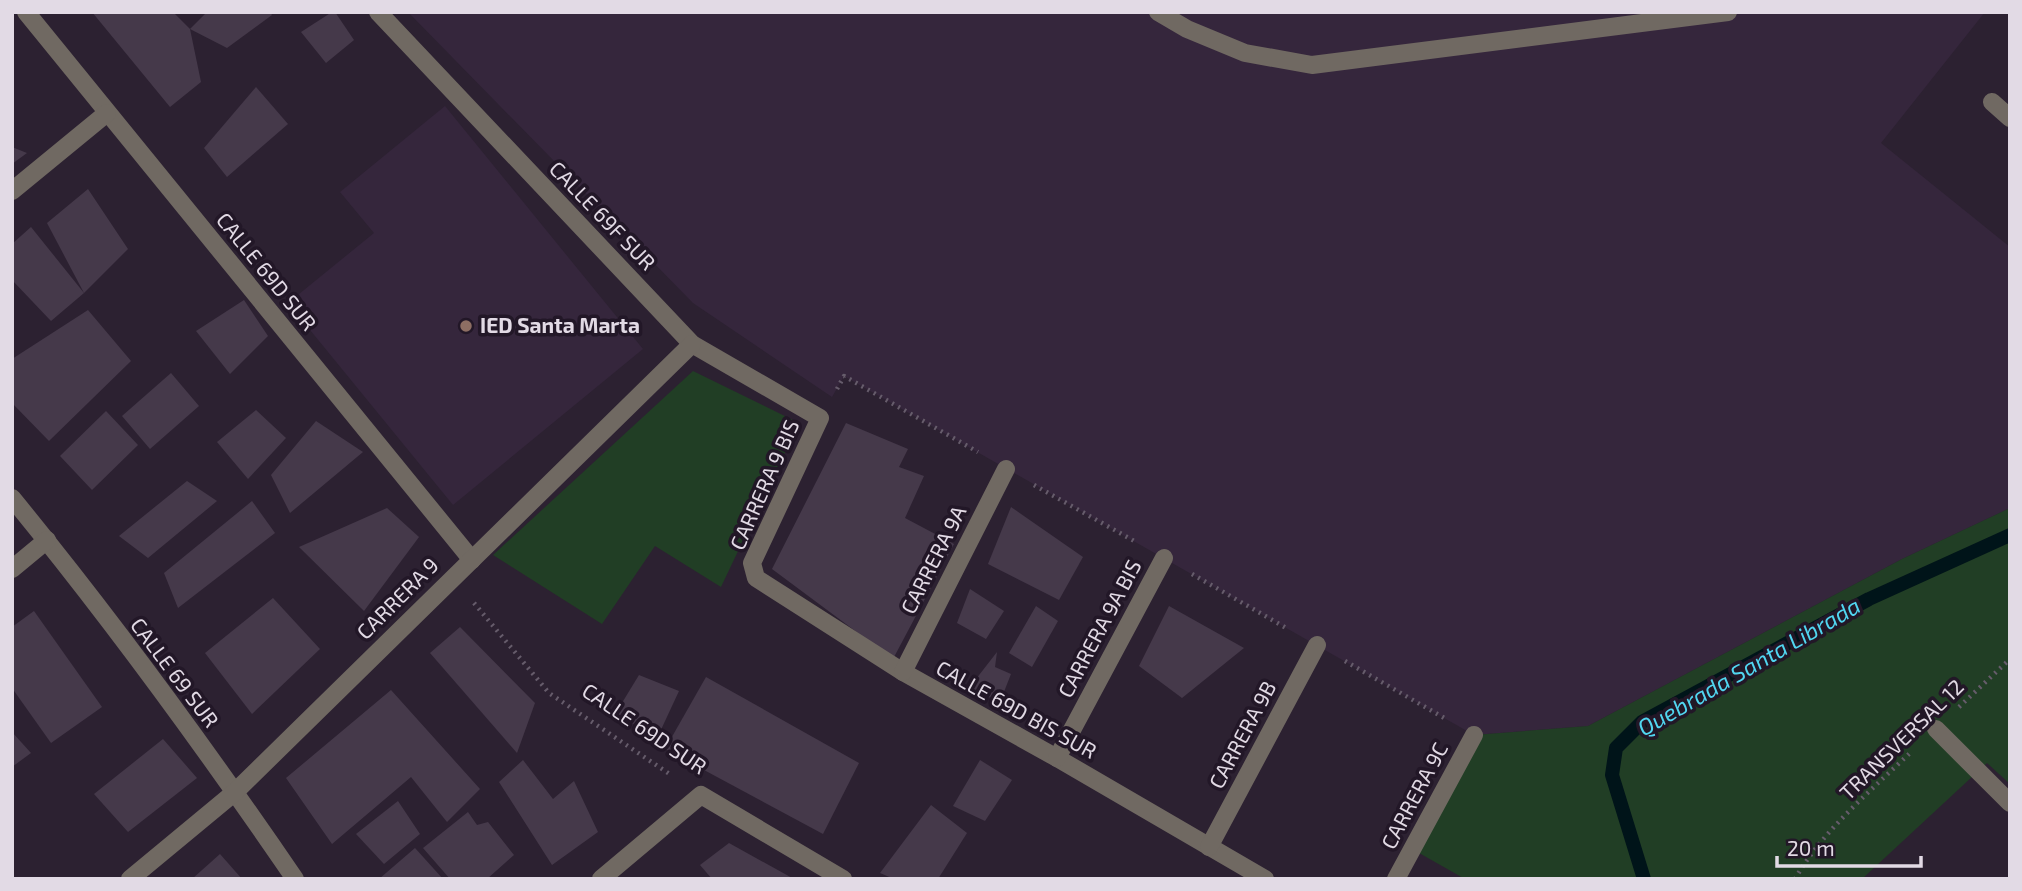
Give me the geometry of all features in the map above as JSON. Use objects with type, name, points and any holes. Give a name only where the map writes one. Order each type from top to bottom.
[{"type":"street","name":"CALLE 69D SUR","points":[[26,12],[471,560]]},
{"type":"street","name":"CALLE 69F SUR","points":[[377,12],[692,344],[820,418]]},
{"type":"street","points":[[1158,12],[1187,29],[1245,53],[1312,65],[1728,12]]},
{"type":"street","points":[[1992,103],[2010,118]]},
{"type":"street","points":[[12,191],[107,113]]},
{"type":"street","name":"CARRERA 9","points":[[130,879],[236,792],[692,344]]},
{"type":"street","name":"CARRERA 9 BIS","points":[[752,570],[752,564],[820,418]]},
{"type":"street","name":"CARRERA 9A","points":[[903,672],[1006,469]]},
{"type":"street","name":"CALLE 69 SUR","points":[[12,498],[47,540],[236,792],[295,879]]},
{"type":"street","points":[[12,569],[47,540]]},
{"type":"street","name":"CARRERA 9A BIS","points":[[1058,758],[1164,558]]},
{"type":"street","name":"CALLE 69D BIS SUR","points":[[752,570],[756,579],[903,672],[1058,758],[1265,879]]},
{"type":"street","name":"CARRERA 9B","points":[[1209,847],[1317,645]]},
{"type":"street","points":[[1936,729],[2010,803]]},
{"type":"street","name":"CARRERA 9C","points":[[1396,879],[1474,735]]},
{"type":"street","name":"CALLE 69D SUR","points":[[701,795],[844,879]]},
{"type":"street","points":[[601,879],[701,795]]},
{"type":"path","name":"CALLE 69D SUR","points":[[452,577],[549,693],[701,795]]},
{"type":"path","name":"TRANSVERSAL 12","points":[[1795,879],[1804,862],[1851,810],[2010,659]]},
{"type":"shaded area","points":[[408,12],[1985,12],[1881,143],[2010,247],[2010,508],[1902,559],[1588,726],[1474,735],[844,376],[832,397],[693,303]]},
{"type":"shaded area","name":"IED Santa Marta","points":[[445,106],[643,349],[453,505],[288,303],[374,233],[340,192]]},
{"type":"green space","points":[[693,371],[799,423],[721,587],[655,546],[602,624],[493,555]]},
{"type":"green space","points":[[2010,508],[2010,784],[1987,763],[1862,879],[1465,879],[1412,849],[1474,735],[1588,726],[1902,559]]},
{"type":"building","points":[[92,12],[173,12],[190,29],[201,82],[170,107]]},
{"type":"building","points":[[207,12],[270,12],[272,15],[227,48],[190,29]]},
{"type":"building","points":[[335,12],[354,40],[326,63],[301,32]]},
{"type":"building","points":[[256,87],[288,124],[227,177],[204,148]]},
{"type":"building","points":[[12,147],[27,153],[12,164]]},
{"type":"building","points":[[88,189],[128,249],[84,293],[47,223]]},
{"type":"building","points":[[31,227],[84,293],[51,321],[12,280],[12,244]]},
{"type":"building","points":[[244,300],[268,336],[230,374],[196,331]]},
{"type":"building","points":[[88,310],[131,361],[49,441],[12,403],[12,359]]},
{"type":"building","points":[[171,373],[199,406],[150,449],[122,416]]},
{"type":"building","points":[[256,410],[286,438],[248,479],[217,442]]},
{"type":"building","points":[[106,411],[138,445],[92,490],[60,456]]},
{"type":"building","points":[[316,421],[363,452],[290,513],[271,475]]},
{"type":"building","points":[[846,423],[908,449],[899,467],[924,476],[905,518],[954,544],[893,659],[772,569]]},
{"type":"building","points":[[187,481],[217,501],[148,558],[119,536]]},
{"type":"building","points":[[252,501],[275,533],[178,608],[164,573]]},
{"type":"building","points":[[1011,507],[1083,557],[1059,600],[988,564]]},
{"type":"building","points":[[387,508],[419,537],[364,611],[299,547]]},
{"type":"building","points":[[970,589],[1004,611],[986,639],[957,623]]},
{"type":"building","points":[[273,598],[320,649],[252,714],[205,653]]},
{"type":"building","points":[[1036,606],[1058,621],[1032,667],[1009,653]]},
{"type":"building","points":[[1169,606],[1244,648],[1182,698],[1139,666]]},
{"type":"building","points":[[34,611],[102,707],[51,743],[12,688],[12,627]]},
{"type":"building","points":[[460,627],[535,703],[517,753],[430,653]]},
{"type":"building","points":[[997,652],[995,667],[1011,674],[1000,702],[969,688]]},
{"type":"building","points":[[639,675],[679,691],[659,734],[614,716]]},
{"type":"building","points":[[706,677],[859,763],[823,834],[665,749]]},
{"type":"building","points":[[391,690],[480,789],[447,822],[411,777],[332,844],[286,778]]},
{"type":"building","points":[[12,732],[31,753],[12,767]]},
{"type":"building","points":[[163,739],[197,778],[128,832],[94,794]]},
{"type":"building","points":[[523,760],[553,799],[574,781],[598,832],[552,865],[499,782]]},
{"type":"building","points":[[980,760],[1012,780],[985,821],[953,806]]},
{"type":"building","points":[[398,801],[420,834],[384,864],[356,834]]},
{"type":"building","points":[[931,805],[967,833],[938,879],[894,879],[880,873]]},
{"type":"building","points":[[468,812],[477,825],[488,822],[514,855],[487,879],[450,879],[423,848]]},
{"type":"building","points":[[729,843],[794,879],[712,879],[700,865]]},
{"type":"building","points":[[415,848],[443,879],[379,879]]},
{"type":"building","points":[[220,854],[242,879],[192,879]]},
{"type":"waterway","name":"Quebrada Santa Librada","points":[[1644,879],[1612,775],[1616,748],[1642,722],[1869,599],[2010,535]]},
{"type":"place","name":"IED Santa Marta","points":[[466,326]]}]
